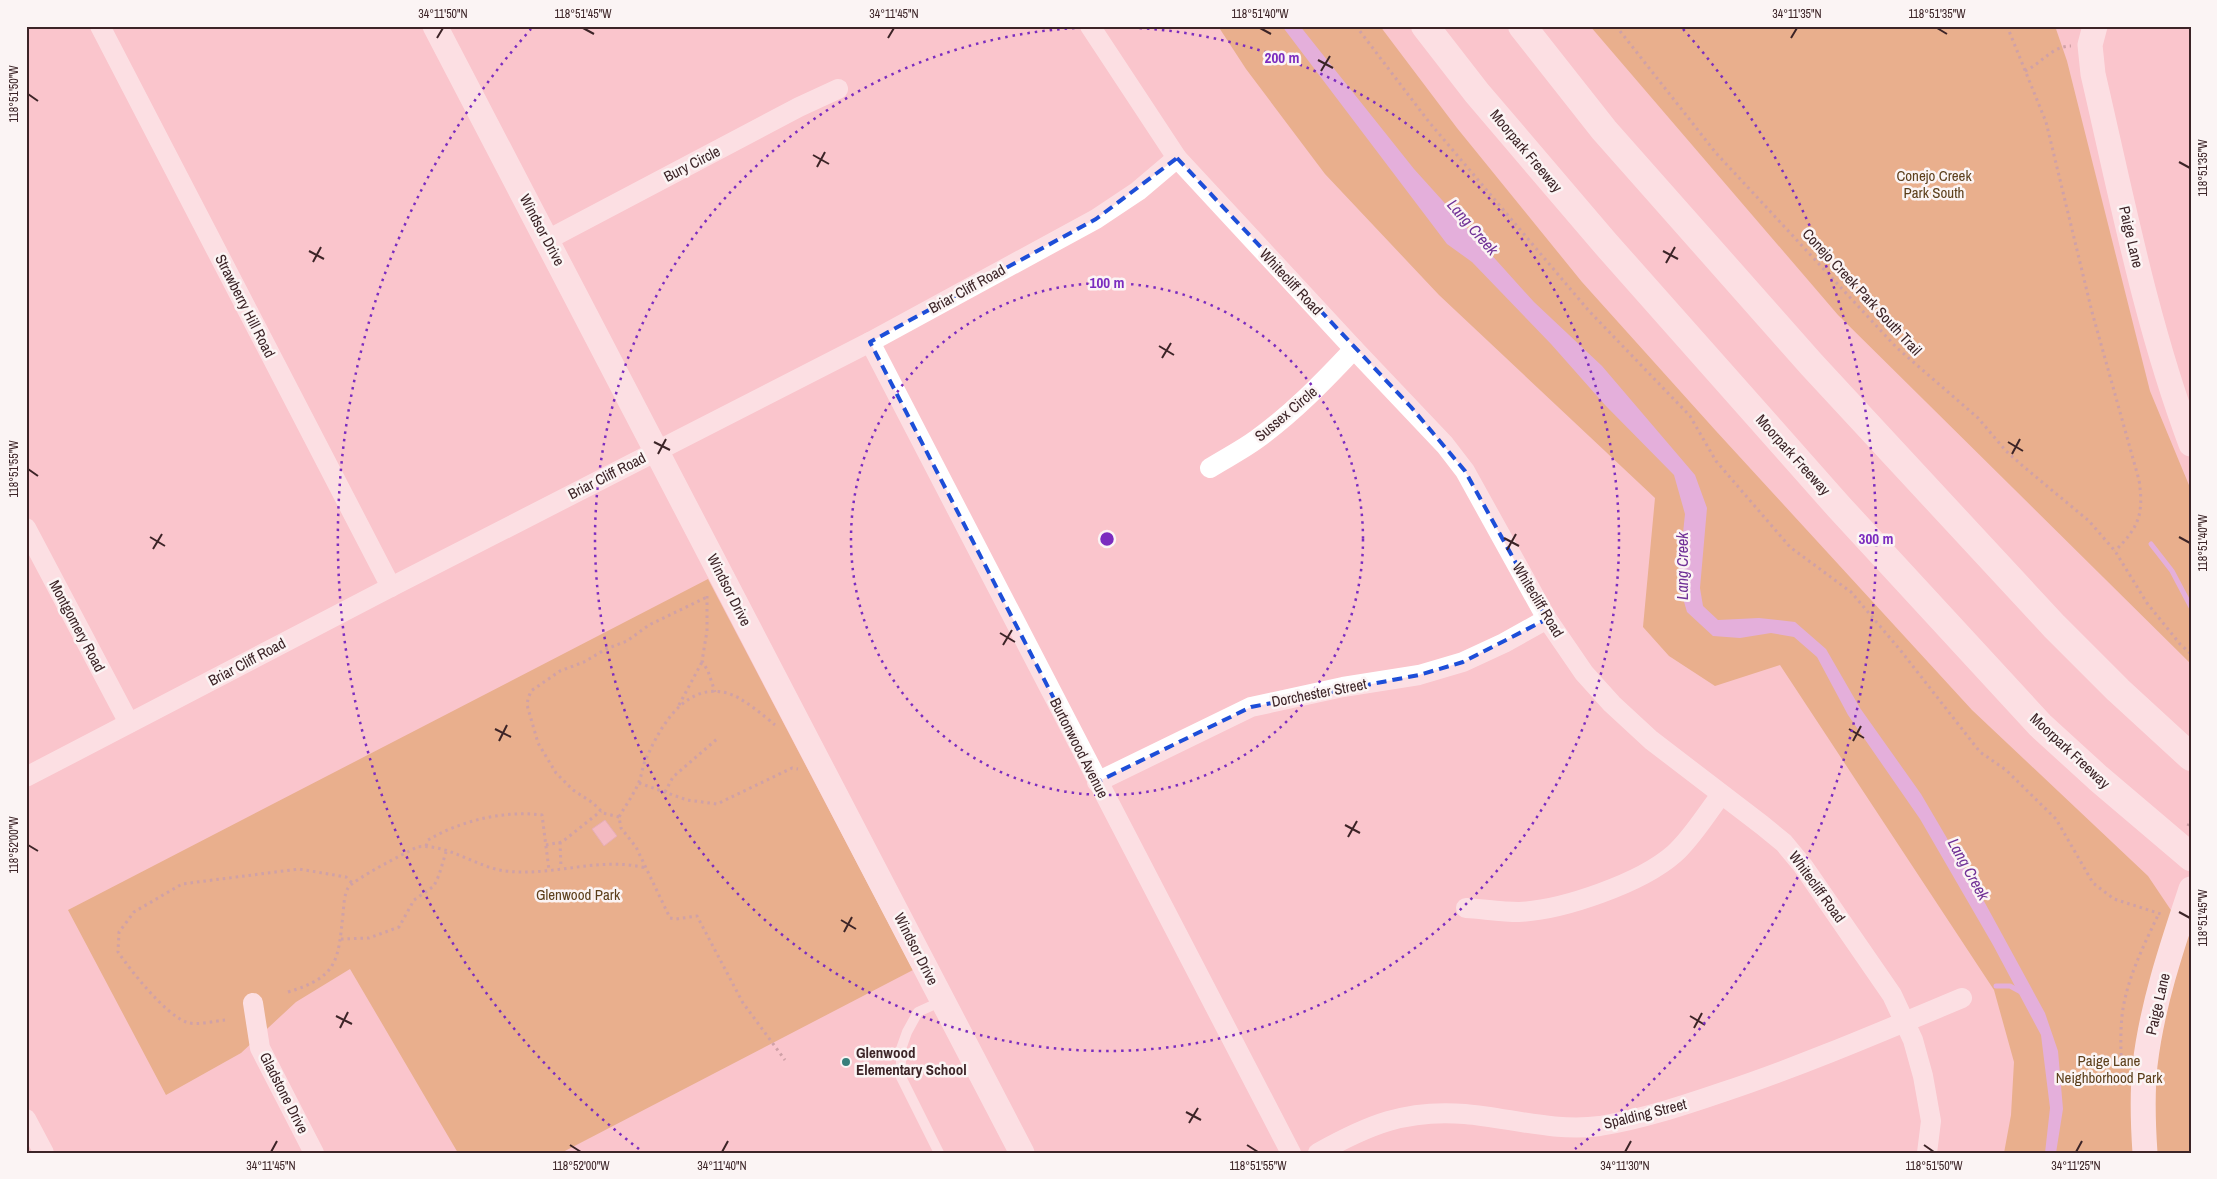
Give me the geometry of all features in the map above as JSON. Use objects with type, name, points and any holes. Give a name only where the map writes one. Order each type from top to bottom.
[{"type":"highway","name":"Moorpark Freeway","points":[[1425,26],[1477,94],[1555,185],[1839,507],[2040,725],[2156,828],[2191,856]]},
{"type":"highway","points":[[1522,26],[1604,130],[1812,366],[2054,626],[2186,753]]},
{"type":"street","name":"Strawberry Hill Road","points":[[100,26],[391,587]]},
{"type":"street","name":"Windsor Drive","points":[[435,26],[1022,1153]]},
{"type":"street","name":"Whitecliff Road","points":[[1090,26],[1177,158],[1354,349],[1440,438],[1465,471],[1547,619],[1584,674],[1650,740],[1784,843],[1803,866],[1892,996],[1913,1040],[1923,1076],[1931,1121],[1927,1153]]},
{"type":"street","name":"Paige Lane","points":[[2093,36],[2093,74],[2151,323],[2172,394],[2191,444]]},
{"type":"street","name":"Bury Circle","points":[[547,240],[799,107],[838,89]]},
{"type":"street","name":"Briar Cliff Road","points":[[26,776],[870,342],[1096,219],[1138,191],[1177,158]]},
{"type":"street","name":"Burtonwood Avenue","points":[[870,342],[1291,1153]]},
{"type":"street","name":"Sussex Circle","points":[[1210,468],[1278,424],[1310,396],[1354,349]]},
{"type":"street","name":"Montgomery Road","points":[[26,528],[128,724]]},
{"type":"street","name":"Dorchester Street","points":[[1097,782],[1251,707],[1343,687],[1419,675],[1454,665],[1504,643],[1547,619]]},
{"type":"street","points":[[1466,908],[1509,912],[1537,910],[1590,896],[1643,875],[1675,854],[1721,795]]},
{"type":"street","name":"Paige Lane","points":[[2145,1153],[2143,1118],[2145,1066],[2160,991],[2191,889]]},
{"type":"street","name":"Spalding Street","points":[[1318,1153],[1354,1132],[1395,1119],[1420,1114],[1464,1114],[1574,1128],[1598,1126],[1645,1117],[1759,1080],[1962,998]]},
{"type":"street","name":"Gladstone Drive","points":[[253,1003],[260,1048],[314,1153]]},
{"type":"street","points":[[26,1119],[44,1153]]},
{"type":"lane","points":[[939,1153],[901,1077],[901,1049],[907,1032],[918,1012],[943,1001]]},
{"type":"path","points":[[1356,26],[1429,122],[1588,311],[1690,416],[1716,460],[1790,547],[1851,592],[1901,651],[1980,752],[2006,770],[2056,819],[2093,883],[2114,899],[2159,913],[2180,922]]},
{"type":"path","name":"Conejo Creek Park South Trail","points":[[1616,26],[1716,153],[1896,348],[1972,412],[2006,451],[2024,468],[2089,521],[2115,551],[2147,603],[2180,644],[2191,654]]},
{"type":"path","points":[[2007,26],[2046,122],[2092,312],[2139,480],[2142,498],[2140,517],[2133,532],[2115,551]]},
{"type":"path","points":[[2025,71],[2037,66],[2053,50],[2093,36]]},
{"type":"path","points":[[708,591],[707,632],[702,662],[646,758],[639,782],[619,818],[622,828],[636,847],[670,918],[697,916],[743,1003],[785,1060]]},
{"type":"path","points":[[619,818],[601,811],[593,803],[573,790],[556,773],[538,743],[527,706],[531,691],[560,671],[584,662],[606,649],[627,641],[649,625],[707,597]]},
{"type":"path","points":[[702,662],[708,671],[715,692]]},
{"type":"path","points":[[678,706],[702,694],[715,692],[737,697],[781,731]]},
{"type":"path","points":[[665,792],[674,777],[717,739]]},
{"type":"path","points":[[639,782],[687,800],[717,804],[792,768],[799,770]]},
{"type":"path","points":[[546,845],[560,842],[601,811]]},
{"type":"path","points":[[426,846],[428,840],[434,836],[467,823],[497,817],[542,815],[549,870]]},
{"type":"path","points":[[560,842],[561,868]]},
{"type":"path","points":[[288,992],[312,985],[334,966],[341,939],[345,896],[352,883],[417,847],[426,846],[505,871],[549,870],[615,862],[646,868]]},
{"type":"path","points":[[341,939],[368,938],[399,927],[414,900],[434,886],[446,852]]},
{"type":"path","points":[[225,1020],[187,1023],[170,1013],[126,965],[118,952],[119,932],[134,912],[182,884],[272,871],[299,868],[320,871],[346,877],[352,883]]},
{"type":"highlighted area","points":[[1177,158],[1411,407],[1465,471],[1547,619],[1463,662],[1419,675],[1251,707],[1097,782],[870,342],[1096,219]]},
{"type":"green space","name":"Paige Lane Neighborhood Park","points":[[1218,26],[1380,26],[1457,128],[1582,282],[1716,431],[1972,710],[2148,876],[2191,940],[2191,1153],[2004,1153],[2011,1115],[2014,1062],[1994,990],[1780,665],[1715,686],[1669,656],[1643,627],[1655,498],[1439,295],[1325,174],[1246,69]]},
{"type":"green space","name":"Conejo Creek Park South","points":[[1590,26],[2055,26],[2067,61],[2150,391],[2191,490],[2191,664],[1838,315]]},
{"type":"green space","name":"Glenwood Park","points":[[708,579],[913,970],[561,1153],[458,1153],[350,969],[296,1002],[241,1053],[166,1095],[68,910]]},
{"type":"water","name":"Lang Creek","points":[[1282,26],[1300,26],[1414,169],[1534,302],[1602,366],[1695,475],[1707,508],[1700,588],[1703,606],[1718,620],[1759,618],[1795,622],[1826,649],[1860,708],[1921,794],[1985,903],[2045,1013],[2058,1051],[2063,1109],[2056,1153],[2045,1153],[2050,1108],[2041,1035],[1993,945],[1920,819],[1848,715],[1817,657],[1794,637],[1771,633],[1740,638],[1713,636],[1687,612],[1678,581],[1685,514],[1674,475],[1605,405],[1551,344],[1472,262],[1447,244]]},
{"type":"building","points":[[605,820],[617,836],[604,846],[592,829]]},
{"type":"waterway","points":[[2151,544],[2172,571],[2191,607]]},
{"type":"waterway","points":[[1996,986],[2010,986],[2021,992]]},
{"type":"place","name":"Glenwood Elementary School","points":[[846,1062]]}]
